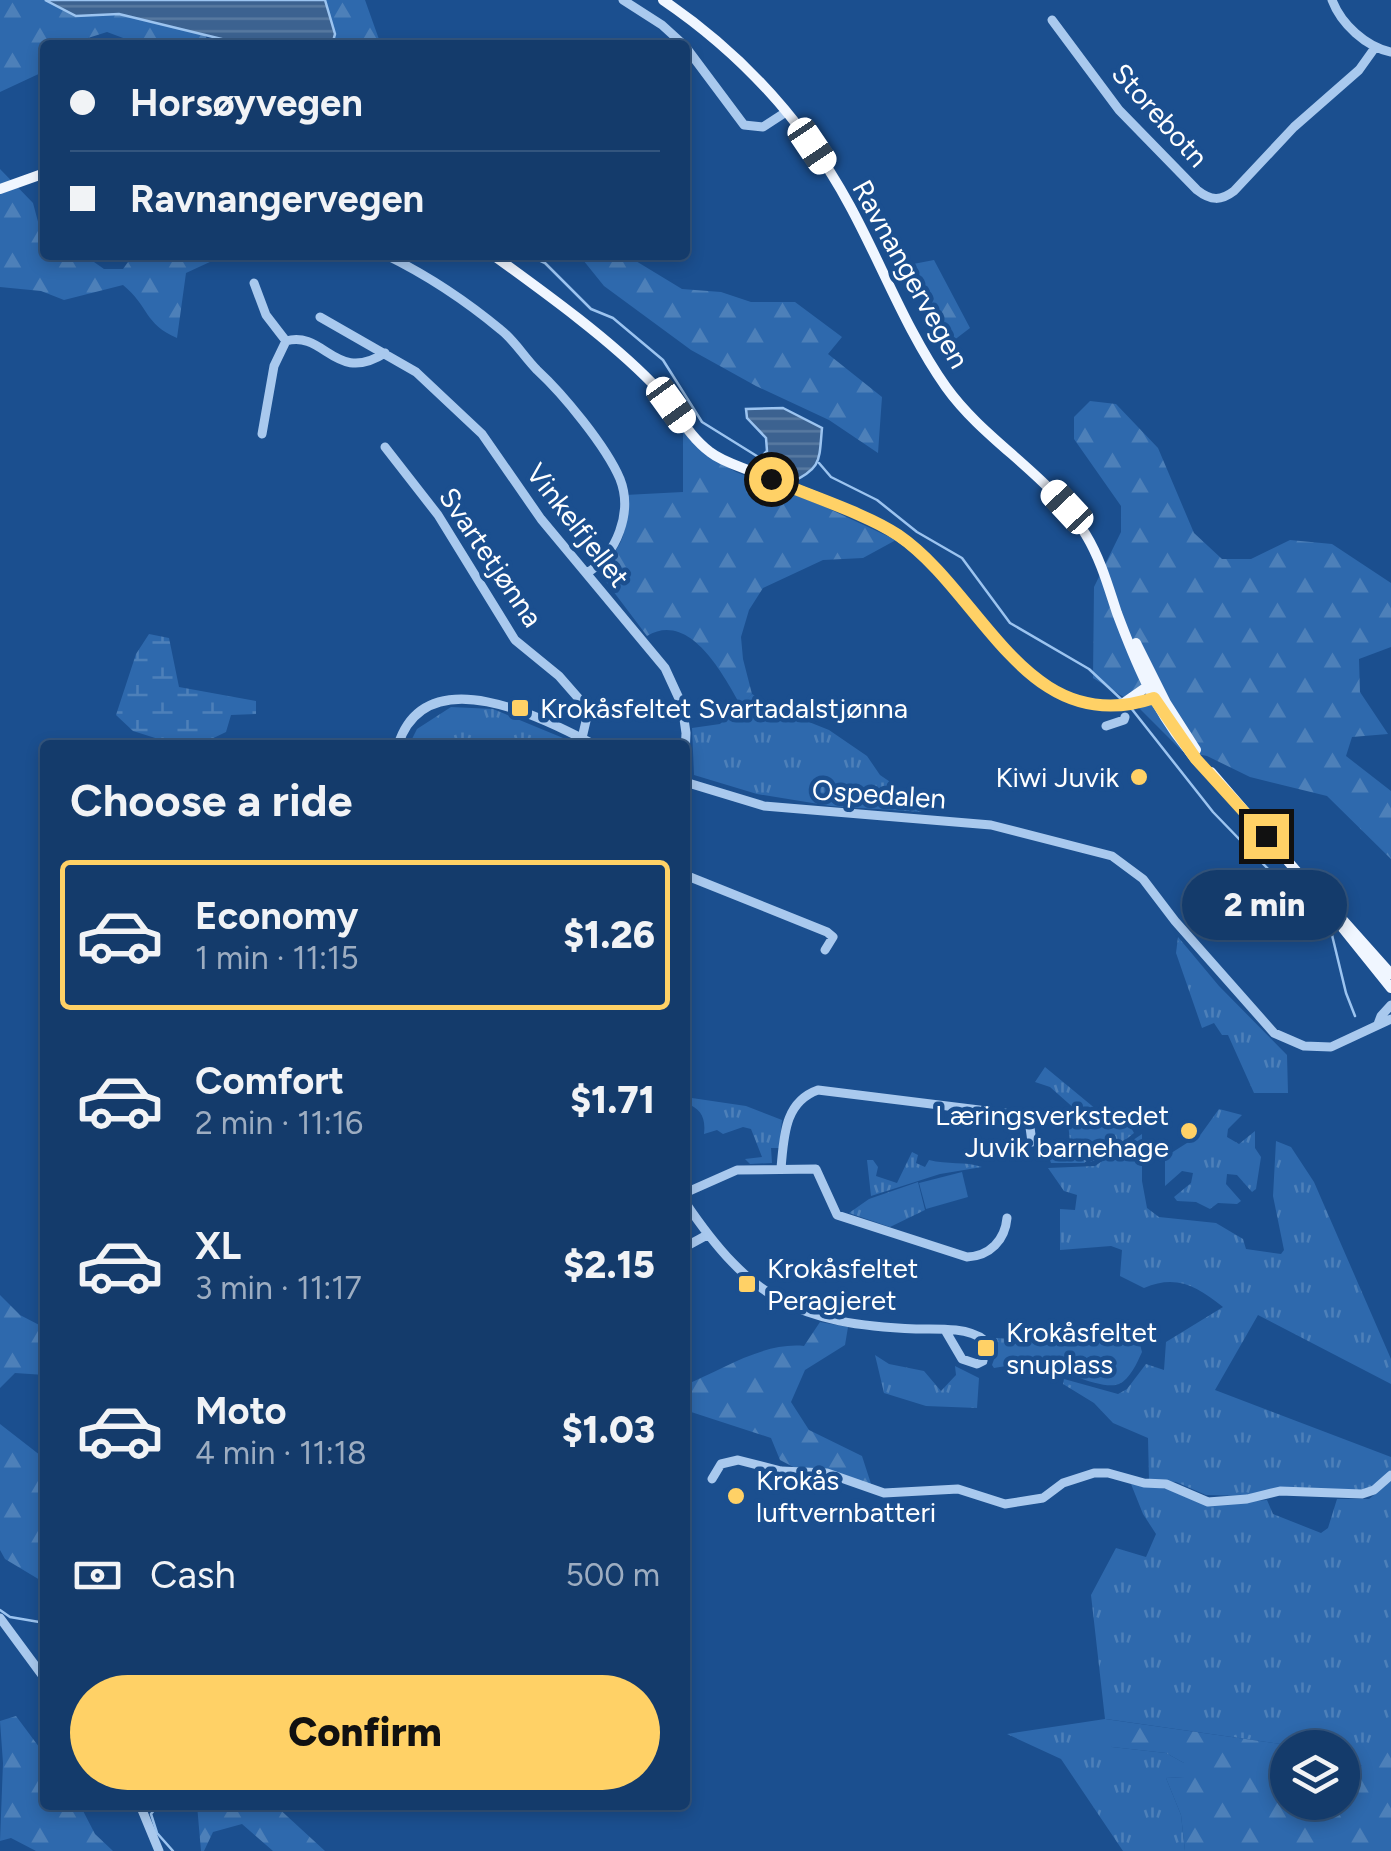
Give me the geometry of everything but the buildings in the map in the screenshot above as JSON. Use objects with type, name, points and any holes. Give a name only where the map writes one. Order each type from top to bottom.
[{"type":"main road","name":"Ravnangervegen","points":[[663,0],[738,59],[786,112],[842,192],[945,385],[1067,507],[1093,547],[1153,691],[1212,774],[1391,974]]},
{"type":"main road","points":[[0,188],[40,176]]},
{"type":"main road","points":[[499,260],[646,376],[710,452],[898,536],[947,580],[1010,657],[1046,686],[1102,706],[1153,691]]},
{"type":"main road","name":"Ravnangervegen","points":[[1305,881],[1391,988]]},
{"type":"street","points":[[623,0],[678,40]]},
{"type":"street","points":[[1332,0],[1340,17],[1374,49],[1391,52]]},
{"type":"street","name":"Storebotn","points":[[1052,20],[1120,110],[1197,190],[1212,199],[1234,191],[1294,126],[1359,70],[1374,49]]},
{"type":"street","points":[[690,54],[744,125],[763,127],[786,112]]},
{"type":"street","points":[[395,260],[434,282],[508,335],[570,406],[612,466],[624,496],[621,528],[608,553],[587,573]]},
{"type":"street","points":[[254,283],[266,314],[286,341]]},
{"type":"street","name":"Vinkelfjellet","points":[[320,317],[385,352],[430,383],[471,422],[541,519],[665,668],[682,705],[686,740]]},
{"type":"street","points":[[286,341],[308,340],[346,362],[368,361],[385,352]]},
{"type":"street","points":[[262,434],[274,366],[286,341]]},
{"type":"street","name":"Svartetjønna","points":[[385,447],[438,515],[515,640],[559,676],[580,700],[586,721],[582,738]]},
{"type":"street","points":[[400,740],[425,711],[449,699],[465,697],[498,704],[585,740]]},
{"type":"street","points":[[1106,726],[1125,717]]},
{"type":"street","name":"Ospedalen","points":[[690,784],[764,806],[991,825],[1112,856],[1144,879],[1274,1033],[1304,1046],[1322,1048],[1342,1044],[1391,1020]]},
{"type":"street","points":[[690,877],[827,932],[833,937],[825,950]]},
{"type":"street","points":[[1378,1024],[1391,1005]]},
{"type":"street","points":[[781,1168],[790,1112],[818,1090],[1020,1115],[1029,1120],[1032,1142]]},
{"type":"street","points":[[690,1191],[737,1170],[816,1169],[837,1215],[962,1256],[980,1256],[998,1243],[1007,1218]]},
{"type":"street","points":[[690,1210],[743,1276],[810,1314],[852,1324],[944,1330],[980,1336],[985,1346],[982,1361],[966,1362],[944,1330]]},
{"type":"street","points":[[690,1244],[707,1235]]},
{"type":"street","points":[[712,1479],[721,1464],[738,1460],[781,1471],[826,1472],[884,1493],[958,1490],[1014,1504],[1044,1498],[1062,1483],[1094,1473],[1166,1484],[1208,1502],[1280,1492],[1362,1494],[1374,1490],[1391,1475]]},
{"type":"street","points":[[0,1618],[40,1672]]},
{"type":"street","points":[[142,1810],[160,1851]]},
{"type":"green space","points":[[0,0],[45,0],[76,16],[119,14],[204,33],[208,40],[129,40],[107,32],[86,40],[40,40],[40,73],[0,92]]},
{"type":"green space","points":[[325,0],[365,0],[379,40],[334,40]]},
{"type":"green space","points":[[0,169],[33,203],[40,229],[40,260],[91,260],[104,269],[123,269],[129,260],[214,260],[186,273],[177,338],[158,327],[123,285],[64,300],[41,291],[0,287]]},
{"type":"green space","points":[[583,260],[634,260],[682,289],[721,292],[751,302],[795,302],[842,337],[828,354],[882,397],[878,453],[829,420],[691,350],[604,286]]},
{"type":"green space","points":[[934,260],[970,328],[949,344],[908,265]]},
{"type":"green space","points":[[1090,401],[1116,404],[1158,448],[1194,533],[1222,559],[1251,559],[1290,540],[1332,544],[1391,583],[1391,647],[1359,659],[1360,692],[1388,734],[1352,737],[1346,756],[1391,791],[1391,859],[1327,796],[1250,777],[1207,756],[1182,751],[1135,704],[1093,678],[1094,587],[1121,532],[1121,506],[1074,439],[1074,417]]},
{"type":"green space","points":[[683,430],[713,459],[736,472],[896,540],[863,558],[823,560],[763,588],[749,610],[741,637],[752,694],[741,706],[704,650],[677,632],[663,630],[647,636],[598,571],[623,537],[625,495],[683,492]]},
{"type":"green space","points":[[149,634],[169,638],[179,687],[256,701],[256,714],[231,715],[226,732],[209,740],[162,740],[133,731],[116,715],[136,654]]},
{"type":"green space","points":[[752,694],[774,708],[829,730],[867,756],[880,775],[921,803],[922,812],[831,806],[757,794],[694,775],[692,728],[720,724]]},
{"type":"green space","points":[[451,707],[493,709],[568,740],[412,740],[417,729]]},
{"type":"green space","points":[[1178,937],[1219,986],[1287,1055],[1288,1093],[1254,1093],[1228,1035],[1222,1035],[1214,1023],[1202,1028],[1176,953]]},
{"type":"green space","points":[[1045,1067],[1114,1124],[1130,1126],[1134,1133],[1105,1156],[1090,1162],[1097,1153],[1084,1163],[1051,1163],[1050,1160],[1071,1151],[1068,1123],[1076,1110],[1050,1087],[1035,1082]]},
{"type":"green space","points":[[690,1098],[746,1106],[782,1120],[779,1148],[771,1148],[772,1163],[750,1164],[745,1159],[762,1157],[751,1129],[704,1134],[701,1114],[690,1106]]},
{"type":"green space","points":[[1219,1109],[1242,1115],[1228,1129],[1227,1137],[1239,1144],[1255,1131],[1255,1148],[1261,1157],[1256,1189],[1252,1192],[1237,1175],[1227,1174],[1226,1184],[1241,1201],[1237,1204],[1218,1203],[1210,1209],[1196,1202],[1177,1201],[1174,1197],[1191,1183],[1193,1173],[1182,1171],[1165,1186],[1165,1157],[1201,1134]]},
{"type":"green space","points":[[1142,1134],[1142,1181],[1147,1208],[1159,1217],[1216,1223],[1243,1239],[1246,1249],[1281,1254],[1284,1250],[1273,1196],[1276,1141],[1291,1147],[1314,1182],[1391,1359],[1391,1384],[1258,1315],[1215,1390],[1391,1457],[1391,1470],[1368,1491],[1206,1495],[1176,1482],[1149,1480],[1148,1438],[1113,1423],[1094,1403],[1063,1384],[1064,1379],[1118,1394],[1127,1389],[1146,1364],[1164,1370],[1166,1342],[1223,1307],[1186,1284],[1166,1282],[1144,1288],[1120,1276],[1122,1250],[1111,1246],[1060,1250],[1060,1209],[1075,1210],[1077,1195],[1064,1191],[1048,1168],[1095,1166]]},
{"type":"green space","points":[[912,1152],[918,1155],[916,1163],[925,1167],[929,1160],[982,1167],[940,1174],[871,1196],[867,1160],[873,1160],[878,1167],[876,1176],[897,1183]]},
{"type":"green space","points":[[962,1172],[968,1197],[926,1209],[919,1183]]},
{"type":"green space","points":[[918,1182],[925,1210],[890,1227],[849,1213],[869,1199]]},
{"type":"green space","points":[[0,1295],[20,1315],[40,1325],[40,1375],[15,1373],[0,1388]]},
{"type":"green space","points":[[820,1322],[848,1327],[845,1345],[805,1370],[791,1402],[809,1430],[862,1456],[872,1487],[801,1471],[780,1460],[771,1438],[690,1412],[690,1383],[773,1348],[804,1346]]},
{"type":"green space","points":[[1135,1325],[1142,1352],[1130,1375],[1119,1384],[1103,1385],[1036,1365],[992,1365],[996,1338],[1044,1341],[1127,1334]]},
{"type":"green space","points":[[875,1355],[889,1364],[924,1371],[941,1391],[956,1375],[955,1366],[979,1378],[977,1408],[926,1406],[884,1393]]},
{"type":"green space","points":[[0,1424],[40,1455],[40,1580],[5,1559],[0,1550]]},
{"type":"green space","points":[[1391,1481],[1391,1746],[1362,1746],[1360,1768],[1360,1730],[1270,1730],[1270,1742],[1106,1719],[1112,1747],[1166,1753],[1184,1763],[1184,1777],[1166,1778],[1181,1815],[1185,1851],[1123,1851],[1061,1759],[1007,1734],[1105,1719],[1091,1595],[1116,1548],[1146,1557],[1156,1534],[1131,1484],[1174,1490],[1212,1505],[1267,1500],[1273,1514],[1321,1533],[1328,1528],[1337,1499],[1369,1499]]},
{"type":"green space","points":[[16,1716],[40,1748],[40,1810],[83,1810],[95,1834],[113,1851],[36,1851],[11,1838],[0,1841],[0,1721]]},
{"type":"green space","points":[[1105,1719],[1270,1742],[1270,1820],[1360,1820],[1362,1746],[1391,1746],[1391,1851],[1185,1851],[1181,1815],[1166,1778],[1184,1777],[1184,1763],[1166,1753],[1112,1747],[1101,1733]]},
{"type":"green space","points":[[197,1810],[280,1810],[325,1851],[273,1851],[242,1824],[213,1832],[201,1851]]},
{"type":"shaded area","points":[[45,0],[325,0],[335,34],[333,40],[226,40],[119,14],[76,16]]},
{"type":"shaded area","points":[[783,408],[822,428],[817,462],[808,473],[790,483],[760,458],[767,451],[766,438],[747,418],[746,409]]},
{"type":"waterway","points":[[539,260],[591,309],[613,318],[663,360],[702,422],[760,458]]},
{"type":"waterway","points":[[819,463],[831,477],[877,500],[917,532],[962,558],[1010,623],[1089,669],[1121,699]]},
{"type":"waterway","points":[[1131,708],[1213,812],[1332,935],[1355,1016]]},
{"type":"waterway","points":[[0,1610],[10,1617],[40,1622]]},
{"type":"waterway","points":[[154,1810],[151,1814],[157,1833],[173,1851]]},
{"type":"place","name":"Krokåsfeltet Svartadalstjønna","points":[[520,708]]},
{"type":"place","name":"Kiwi Juvik","points":[[1139,777]]},
{"type":"place","name":"Læringsverkstedet Juvik barnehage","points":[[1189,1131]]},
{"type":"place","name":"Krokåsfeltet Peragjeret","points":[[747,1284]]},
{"type":"place","name":"Krokåsfeltet snuplass","points":[[986,1348]]},
{"type":"place","name":"Krokås luftvernbatteri","points":[[736,1496]]},
{"type":"route","points":[[771,479],[898,536],[938,570],[1019,666],[1056,692],[1102,706],[1154,698],[1196,759],[1266,836]]}]
